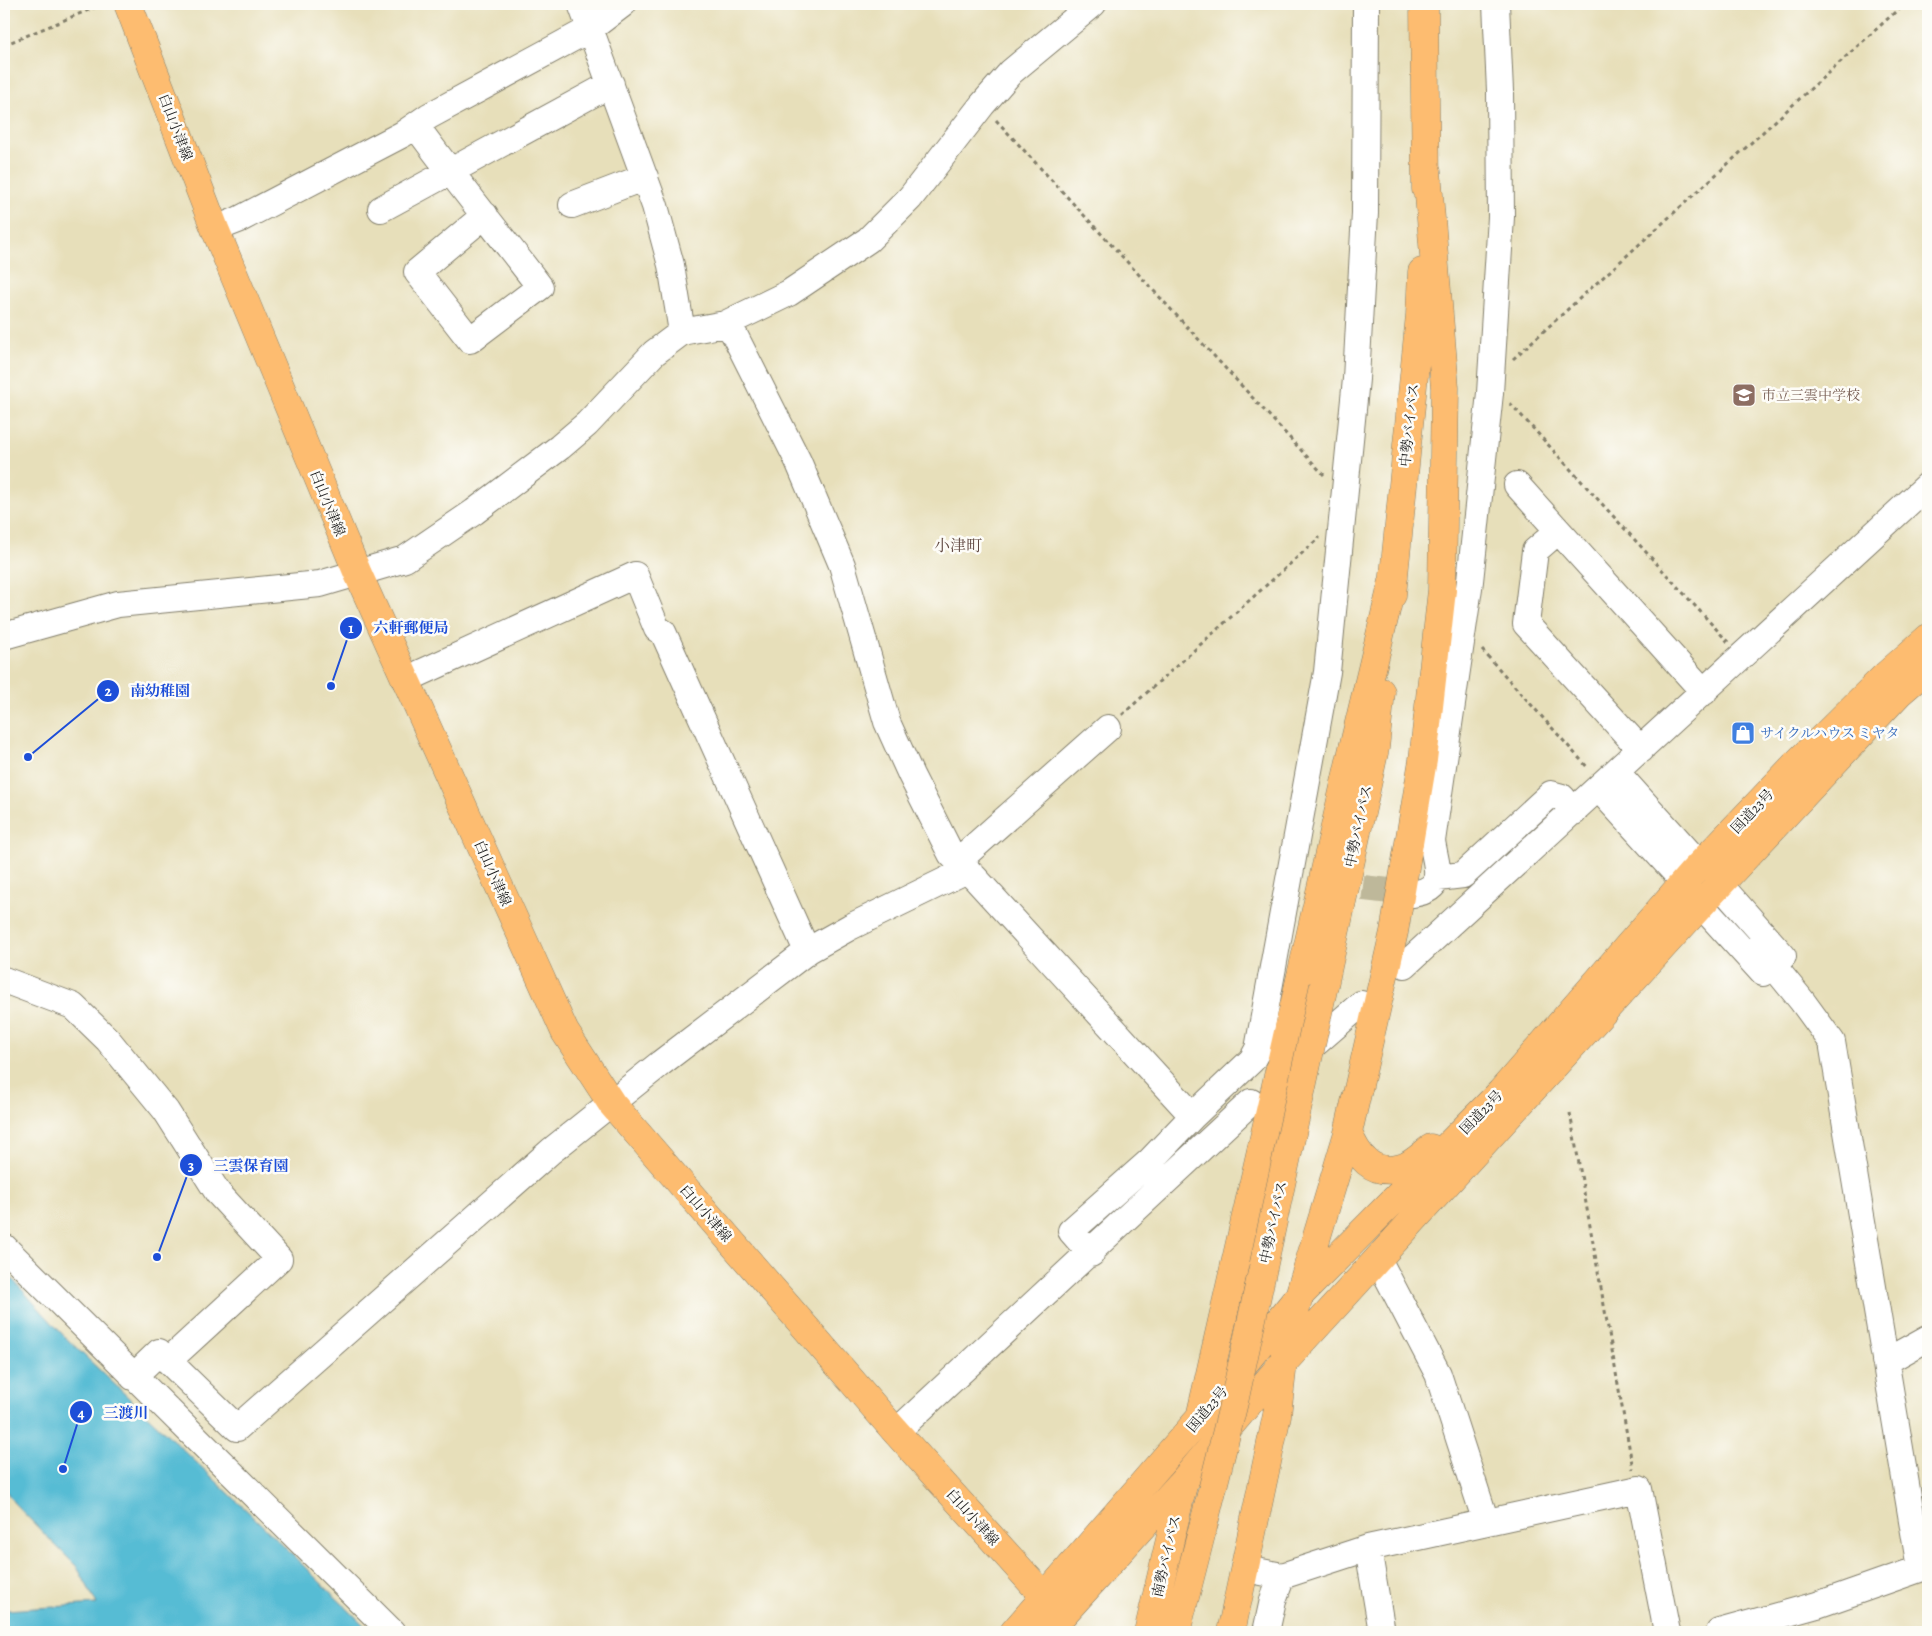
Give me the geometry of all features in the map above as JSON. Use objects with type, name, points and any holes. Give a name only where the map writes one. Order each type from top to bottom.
[{"type":"main road","name":"白山小津線","points":[[128,4],[215,228],[358,574],[565,1032],[612,1104],[896,1432],[1044,1596],[1059,1627]]},
{"type":"main road","name":"中勢バイパス","points":[[1176,1632],[1234,1402],[1375,748],[1420,315],[1427,171],[1424,4]]},
{"type":"main road","points":[[1231,1632],[1246,1569],[1277,1415],[1283,1363],[1299,1296],[1348,1132],[1394,932],[1423,760],[1442,590],[1445,388],[1427,171]]},
{"type":"main road","name":"南勢バイパス","points":[[1148,1632],[1200,1418],[1348,768],[1394,577]]},
{"type":"main road","name":"国道23号","points":[[1014,1632],[1200,1418],[1299,1296],[1501,1092],[1692,874],[1803,757],[1885,676],[1928,638]]},
{"type":"main road","name":"国道23号","points":[[1059,1627],[1283,1363],[1720,885],[1899,693],[1928,668]]},
{"type":"main road","points":[[1348,1132],[1357,1154],[1366,1162],[1382,1169],[1402,1168],[1501,1092]]},
{"type":"main road","points":[[1277,1415],[1294,1370],[1317,1335],[1354,1286]]},
{"type":"street","points":[[581,4],[645,177],[671,264],[682,332]]},
{"type":"street","points":[[215,228],[238,220],[416,126],[446,107],[590,29],[623,4]]},
{"type":"street","points":[[4,636],[40,624],[118,604],[286,589],[320,584],[405,559],[482,506],[560,447],[586,424],[654,353],[682,332],[725,324],[789,293],[868,240],[910,198],[982,105],[1025,59],[1093,4]]},
{"type":"street","points":[[1090,1254],[1071,1231],[1150,1161],[1193,1116],[1252,1060],[1258,1049],[1302,882],[1327,672],[1356,379],[1365,213],[1366,4]]},
{"type":"street","points":[[1413,894],[1426,892],[1434,887],[1438,878],[1432,841],[1470,581],[1490,393],[1501,217],[1500,92],[1496,4]]},
{"type":"street","points":[[381,209],[611,84]]},
{"type":"street","points":[[416,126],[449,172],[485,215],[540,287],[470,340],[417,272],[485,215]]},
{"type":"street","points":[[572,205],[645,177]]},
{"type":"street","points":[[725,324],[733,332],[801,470],[842,565],[888,722],[911,775],[951,854],[1193,1116]]},
{"type":"street","points":[[1517,486],[1704,692]]},
{"type":"street","points":[[1405,965],[1642,750],[1928,486]]},
{"type":"street","points":[[1558,531],[1535,551],[1526,624],[1642,750]]},
{"type":"street","points":[[405,680],[634,576],[657,628],[663,632],[803,942],[810,950]]},
{"type":"street","points":[[133,1377],[159,1352],[237,1428],[551,1151],[810,950],[962,866],[1108,728]]},
{"type":"street","points":[[1608,781],[1692,874]]},
{"type":"street","points":[[1608,781],[1653,831]]},
{"type":"street","points":[[1438,878],[1463,875],[1551,794],[1562,797],[1574,812]]},
{"type":"street","points":[[1720,885],[1804,979],[1802,1001]]},
{"type":"street","points":[[1702,905],[1775,986],[1802,1001]]},
{"type":"street","points":[[1719,1632],[1817,1605],[1906,1576],[1924,1567],[1885,1362],[1832,1042],[1802,1001],[1758,947]]},
{"type":"street","points":[[4,980],[73,1006],[108,1040],[166,1111],[218,1194],[279,1259],[168,1361]]},
{"type":"street","points":[[1301,1056],[1361,1004]]},
{"type":"street","points":[[896,1432],[1090,1254],[1251,1102]]},
{"type":"street","points":[[4,1247],[392,1632]]},
{"type":"street","points":[[1378,1259],[1438,1374],[1486,1522]]},
{"type":"street","points":[[1885,1362],[1928,1338]]},
{"type":"street","points":[[1246,1569],[1282,1576],[1368,1548],[1639,1489],[1667,1632]]},
{"type":"street","points":[[1368,1548],[1382,1632]]},
{"type":"street","points":[[1266,1632],[1272,1600],[1282,1576]]},
{"type":"path","points":[[4,45],[103,4]]},
{"type":"path","points":[[1507,358],[1515,360],[1904,4]]},
{"type":"path","points":[[982,105],[1324,476]]},
{"type":"path","points":[[1505,402],[1512,404],[1742,657]]},
{"type":"path","points":[[1108,728],[1317,538],[1340,534]]},
{"type":"path","points":[[1480,648],[1594,776],[1608,781]]},
{"type":"path","points":[[1570,1113],[1631,1464],[1639,1489]]},
{"type":"water","points":[[4,1270],[65,1337],[371,1632],[118,1632],[115,1630],[4,1632],[4,1611],[6,1610],[97,1604],[77,1567],[14,1503],[4,1488]]},
{"type":"tunnel","points":[[1695,878],[1758,947]]},
{"type":"tunnel","points":[[1324,883],[1413,894]]},
{"type":"place","name":"市立三雲中学校","points":[[1744,395]]},
{"type":"place","name":"六軒郵便局","points":[[331,686]]},
{"type":"place","name":"サイクルハウス ミヤタ","points":[[1743,733]]},
{"type":"place","name":"南幼稚園","points":[[28,757]]},
{"type":"place","name":"三雲保育園","points":[[157,1257]]},
{"type":"place","name":"三渡川","points":[[63,1469]]},
{"type":"district","name":"小津町","points":[[958,545]]}]
